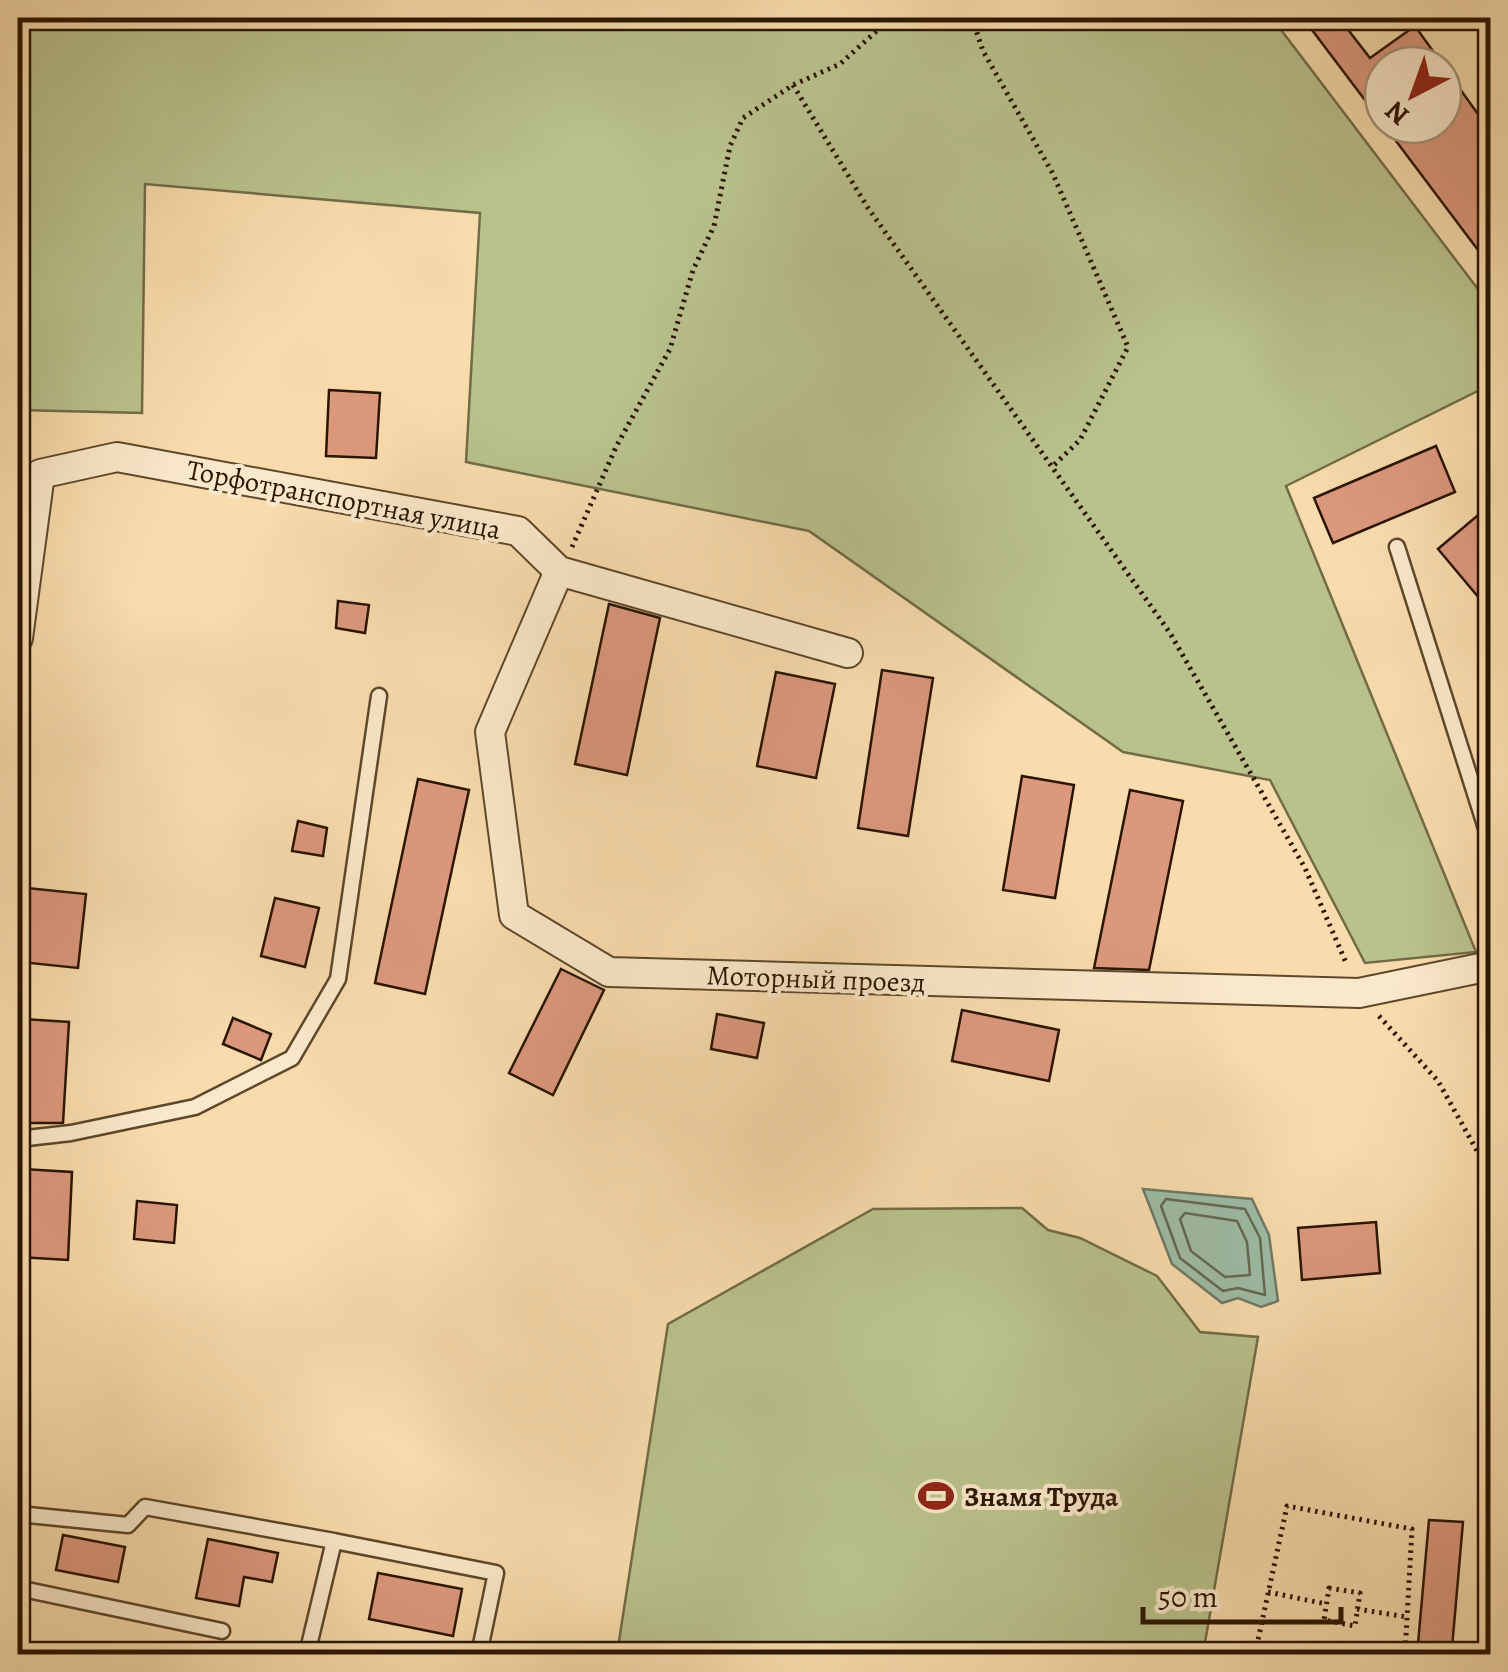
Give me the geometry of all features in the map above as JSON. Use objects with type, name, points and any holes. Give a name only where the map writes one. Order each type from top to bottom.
[{"type":"street","name":"Торфотранспортная улица","points":[[18,638],[40,474],[117,457],[518,531],[558,571],[848,653]]},
{"type":"street","name":"Моторный проезд","points":[[558,571],[490,732],[514,915],[609,972],[1359,993],[1490,966]]},
{"type":"lane","points":[[1397,547],[1490,841]]},
{"type":"lane","points":[[18,1138],[72,1133],[195,1107],[292,1058],[338,979],[379,696]]},
{"type":"lane","points":[[18,1514],[128,1525],[145,1507],[496,1573],[480,1654]]},
{"type":"lane","points":[[306,1654],[334,1540]]},
{"type":"lane","points":[[18,1588],[222,1631]]},
{"type":"path","points":[[558,571],[590,514],[616,447],[670,349],[693,270],[714,226],[730,146],[743,118],[793,85],[840,64],[892,18]]},
{"type":"path","points":[[972,18],[982,51],[1054,174],[1128,347],[1080,440],[1052,466]]},
{"type":"path","points":[[793,85],[868,208],[1189,667],[1305,868],[1359,993],[1438,1081],[1490,1174]]},
{"type":"path","points":[[1255,1654],[1286,1506],[1412,1529],[1405,1654]]},
{"type":"path","points":[[1329,1588],[1360,1594],[1355,1626],[1324,1620],[1326,1604],[1329,1588]]},
{"type":"path","points":[[1268,1592],[1326,1604]]},
{"type":"path","points":[[1357,1610],[1407,1617]]},
{"type":"green space","points":[[18,18],[1272,18],[1363,138],[1363,145],[1368,145],[1490,305],[1490,393],[1484,388],[1286,486],[1476,952],[1365,963],[1270,780],[1123,752],[809,531],[466,462],[480,213],[145,184],[142,413],[18,410]]},
{"type":"green space","name":"Знамя Труда","points":[[1022,1208],[1048,1230],[1080,1238],[1157,1276],[1200,1332],[1258,1337],[1203,1654],[617,1654],[668,1324],[873,1209]]},
{"type":"water","points":[[1143,1189],[1252,1199],[1269,1235],[1278,1301],[1261,1307],[1238,1298],[1222,1303],[1172,1264]]},
{"type":"building","points":[[1303,18],[1339,18],[1363,49],[1363,98]]},
{"type":"building","points":[[1415,26],[1429,45],[1388,45]]},
{"type":"building","points":[[1463,93],[1490,131],[1490,266],[1399,145],[1463,145]]},
{"type":"building","points":[[329,390],[380,393],[376,458],[326,456]]},
{"type":"building","points":[[1436,446],[1455,492],[1333,543],[1314,498]]},
{"type":"building","points":[[1490,505],[1490,611],[1438,549]]},
{"type":"building","points":[[338,601],[369,605],[365,633],[336,628]]},
{"type":"building","points":[[609,604],[660,618],[627,775],[575,764]]},
{"type":"building","points":[[882,670],[933,678],[908,836],[858,828]]},
{"type":"building","points":[[776,672],[835,684],[816,778],[757,766]]},
{"type":"building","points":[[1022,776],[1074,785],[1055,898],[1003,890]]},
{"type":"building","points":[[418,779],[469,790],[425,994],[375,983]]},
{"type":"building","points":[[1130,790],[1183,801],[1149,970],[1094,968]]},
{"type":"building","points":[[298,821],[327,828],[323,856],[292,851]]},
{"type":"building","points":[[27,888],[86,894],[78,968],[20,962]]},
{"type":"building","points":[[275,898],[319,908],[305,967],[261,956]]},
{"type":"building","points":[[561,969],[604,990],[553,1095],[509,1073]]},
{"type":"building","points":[[962,1010],[1059,1030],[1049,1081],[952,1061]]},
{"type":"building","points":[[717,1014],[764,1023],[757,1058],[711,1049]]},
{"type":"building","points":[[233,1018],[271,1034],[261,1060],[223,1044]]},
{"type":"building","points":[[23,1019],[69,1022],[63,1123],[18,1123]]},
{"type":"building","points":[[23,1169],[72,1172],[68,1260],[19,1257]]},
{"type":"building","points":[[137,1201],[177,1205],[174,1243],[134,1239]]},
{"type":"building","points":[[1376,1222],[1380,1273],[1302,1280],[1298,1228]]},
{"type":"building","points":[[1429,1520],[1463,1522],[1452,1648],[1418,1644]]},
{"type":"building","points":[[63,1535],[125,1547],[118,1582],[56,1570]]},
{"type":"building","points":[[208,1539],[278,1553],[272,1582],[244,1577],[239,1606],[196,1598]]},
{"type":"building","points":[[378,1573],[462,1589],[453,1636],[369,1619]]},
{"type":"place","name":"Знамя Труда","points":[[936,1496]]}]
